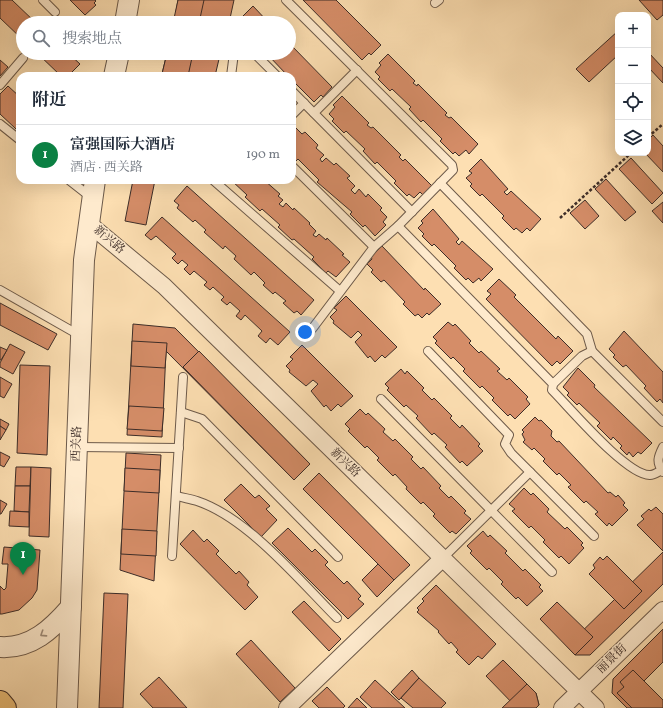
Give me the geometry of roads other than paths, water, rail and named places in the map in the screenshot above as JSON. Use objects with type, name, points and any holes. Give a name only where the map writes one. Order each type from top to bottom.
[{"type":"main road","points":[[0,702],[6,708]]},
{"type":"street","points":[[126,16],[129,0]]},
{"type":"street","points":[[115,72],[117,60]]},
{"type":"street","name":"西关路","points":[[67,708],[84,260],[93,189]]},
{"type":"street","name":"新兴路","points":[[88,223],[164,286],[596,708]]},
{"type":"street","points":[[287,708],[443,558]]},
{"type":"street","points":[[0,647],[10,648],[29,643],[45,634],[71,607]]},
{"type":"street","name":"丽景街","points":[[562,708],[663,610]]},
{"type":"lane","points":[[43,0],[55,12]]},
{"type":"lane","points":[[286,0],[452,165],[453,170],[398,226],[374,247],[312,329]]},
{"type":"lane","points":[[0,85],[21,60]]},
{"type":"lane","points":[[232,72],[233,60]]},
{"type":"lane","points":[[261,60],[272,72]]},
{"type":"lane","points":[[314,114],[357,70]]},
{"type":"lane","points":[[296,96],[412,212]]},
{"type":"lane","points":[[296,111],[304,103]]},
{"type":"lane","points":[[2,128],[16,137]]},
{"type":"lane","points":[[296,170],[374,247]]},
{"type":"lane","points":[[80,184],[93,189]]},
{"type":"lane","points":[[218,184],[340,292]]},
{"type":"lane","points":[[440,184],[587,334],[592,351],[663,422]]},
{"type":"lane","points":[[398,226],[552,384],[552,390],[621,460],[643,474],[651,475],[662,471],[658,462],[658,456],[663,447]]},
{"type":"lane","points":[[0,290],[81,336]]},
{"type":"lane","points":[[428,351],[509,435],[505,444],[530,472],[594,536]]},
{"type":"lane","points":[[552,384],[582,356],[592,351]]},
{"type":"lane","points":[[172,556],[177,496],[183,377]]},
{"type":"lane","points":[[381,399],[552,572]]},
{"type":"lane","points":[[181,412],[202,419],[338,557]]},
{"type":"lane","points":[[77,447],[179,448]]},
{"type":"lane","points":[[443,558],[530,472]]},
{"type":"lane","points":[[177,496],[198,501],[224,514],[263,544],[337,618]]},
{"type":"place","name":"富强国际大酒店","points":[[23,575]]}]
